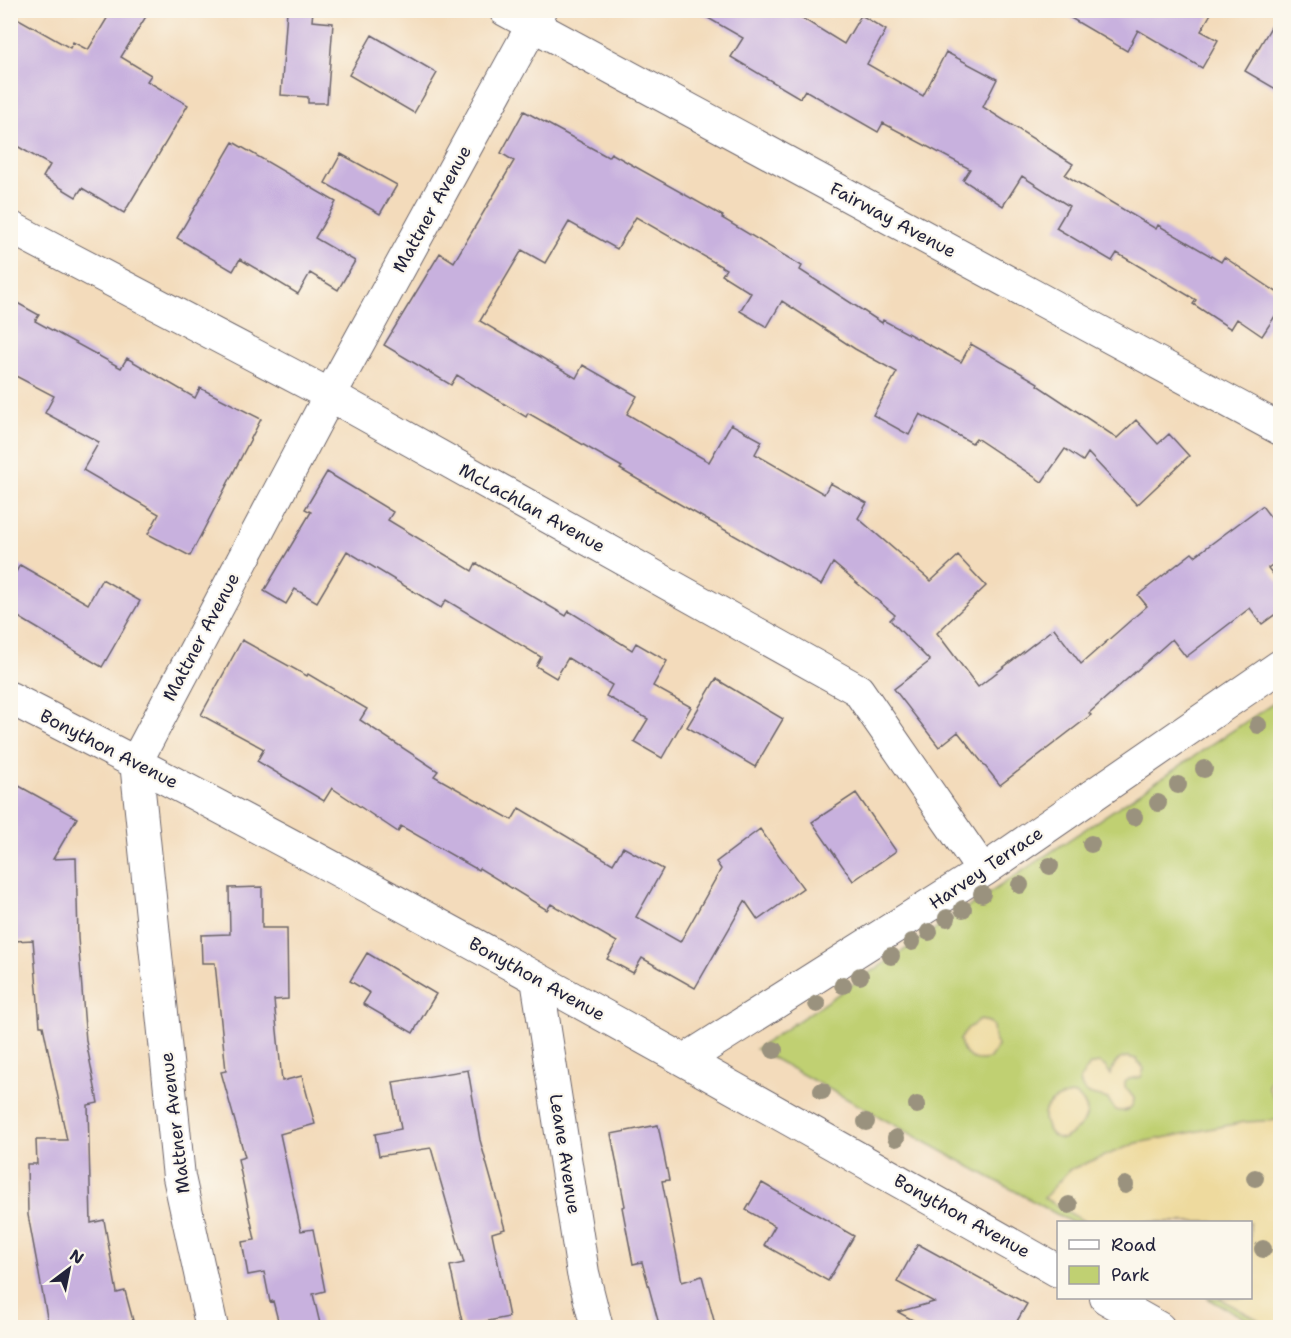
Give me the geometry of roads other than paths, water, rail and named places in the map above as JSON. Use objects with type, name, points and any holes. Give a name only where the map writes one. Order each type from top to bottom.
[{"type":"street","name":"Fairway Avenue","points":[[505,10],[537,18],[1281,429]]},
{"type":"street","name":"Mattner Avenue","points":[[212,1328],[179,1177],[136,762],[330,394],[537,18]]},
{"type":"street","name":"McLachlan Avenue","points":[[10,227],[330,394],[858,690],[983,871]]},
{"type":"street","name":"Harvey Terrace","points":[[685,1060],[983,871],[1281,666]]},
{"type":"street","name":"Bonython Avenue","points":[[10,698],[136,762],[537,979],[1057,1270]]},
{"type":"street","name":"Leane Avenue","points":[[537,979],[584,1273],[597,1328]]},
{"type":"street","points":[[1108,1299],[1159,1328]]}]
